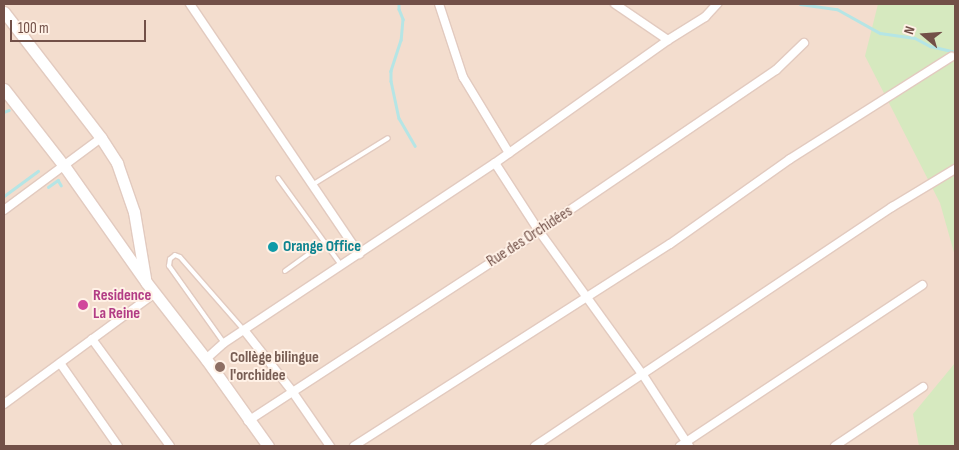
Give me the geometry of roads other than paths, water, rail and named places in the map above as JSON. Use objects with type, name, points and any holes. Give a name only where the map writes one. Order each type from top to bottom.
[{"type":"main road","points":[[4,12],[101,138],[116,163],[128,191],[146,282]]},
{"type":"main road","points":[[4,89],[64,166],[154,294],[206,359],[248,421],[268,446]]},
{"type":"street","points":[[190,4],[359,254]]},
{"type":"street","points":[[439,4],[463,77],[509,153]]},
{"type":"street","points":[[614,4],[668,40]]},
{"type":"street","points":[[206,359],[224,343],[495,163],[668,40],[705,18],[717,4]]},
{"type":"street","name":"Rue des Orchidées","points":[[248,421],[539,231],[776,70],[804,44]]},
{"type":"street","points":[[354,446],[670,244],[790,159],[951,57]]},
{"type":"street","points":[[4,210],[101,138]]},
{"type":"street","points":[[495,163],[539,231],[643,375],[685,445],[922,285]]},
{"type":"street","points":[[535,446],[892,207],[955,169]]},
{"type":"street","points":[[4,404],[154,294]]},
{"type":"street","points":[[244,330],[292,391],[330,446]]},
{"type":"street","points":[[92,339],[170,446]]},
{"type":"street","points":[[60,363],[118,446]]},
{"type":"street","points":[[834,446],[923,387]]},
{"type":"lane","points":[[312,185],[388,138]]},
{"type":"lane","points":[[278,178],[342,265]]},
{"type":"lane","points":[[285,271],[325,242]]},
{"type":"lane","points":[[224,343],[169,266],[170,259],[175,255],[180,257],[244,330]]},
{"type":"waterway","points":[[399,4],[403,19],[401,40],[391,71],[391,81],[399,118],[415,146]]},
{"type":"waterway","points":[[800,4],[837,9],[880,33],[915,38],[930,46],[955,52]]},
{"type":"waterway","points":[[4,112],[9,110]]},
{"type":"waterway","points":[[4,196],[38,171]]},
{"type":"waterway","points":[[48,187],[58,180],[61,185]]},
{"type":"place","name":"Orange Office","points":[[273,247]]},
{"type":"place","name":"Residence La Reine","points":[[83,305]]},
{"type":"place","name":"Collège bilingue l'orchidee","points":[[220,367]]}]
